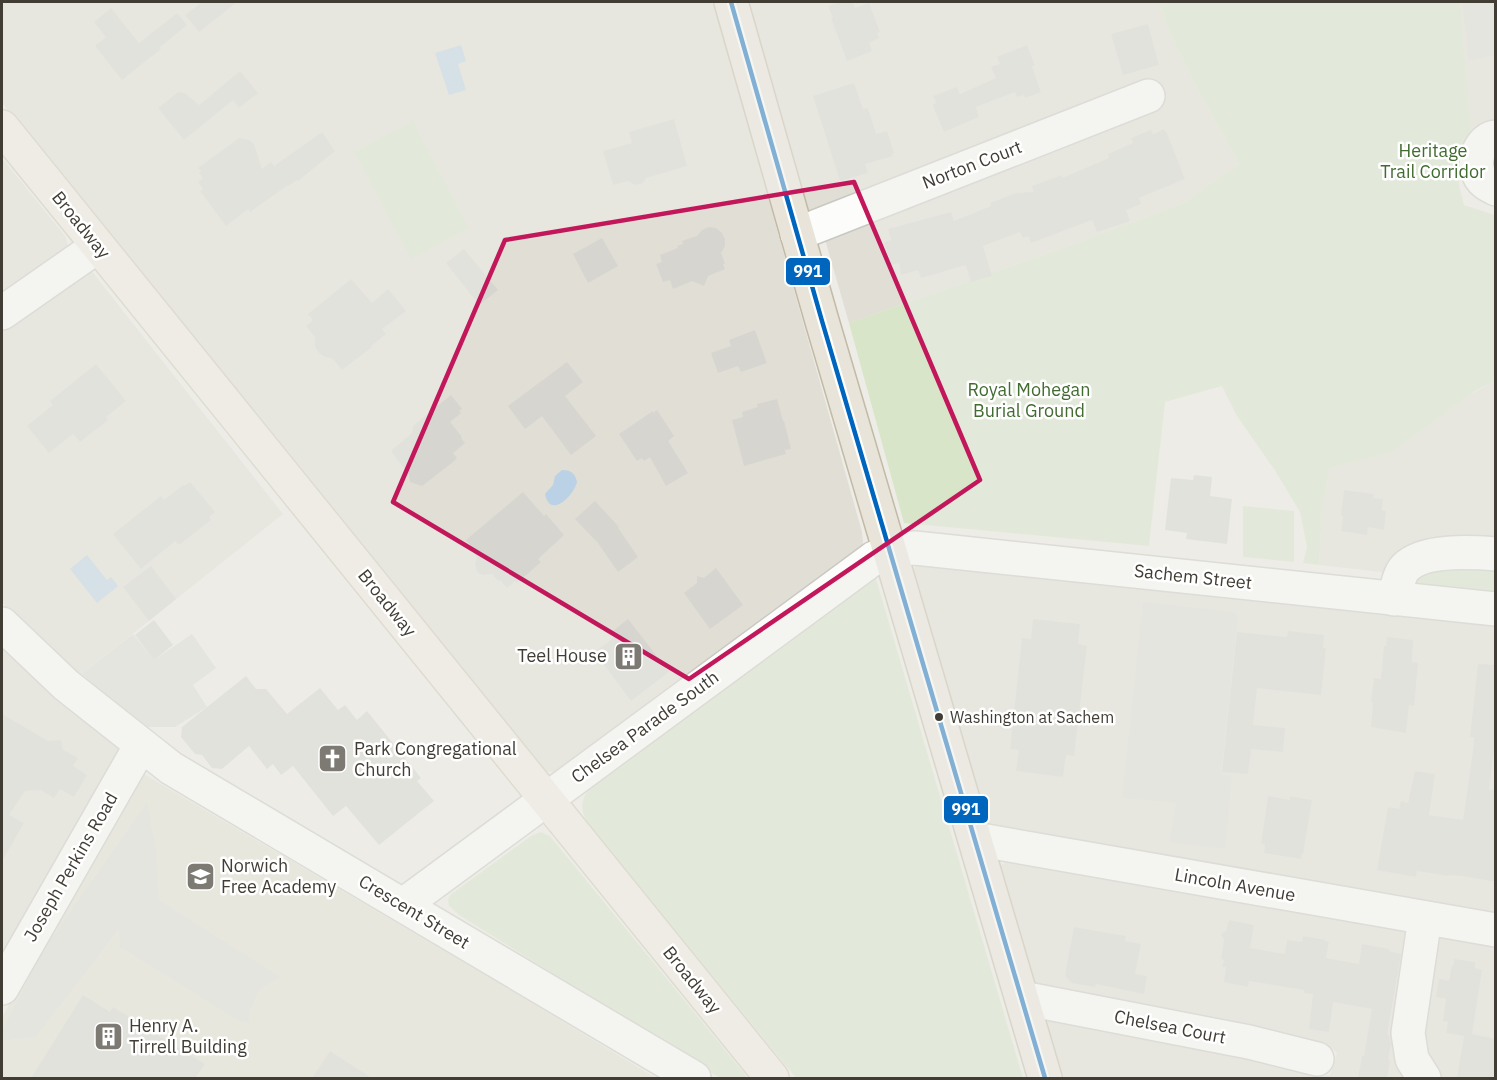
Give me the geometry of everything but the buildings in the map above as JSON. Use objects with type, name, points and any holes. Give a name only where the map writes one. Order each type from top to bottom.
[{"type":"highway","points":[[731,2],[1045,1078]]},
{"type":"main road","name":"Broadway","points":[[2,127],[771,1078]]},
{"type":"street","name":"Norton Court","points":[[797,234],[1148,96]]},
{"type":"street","points":[[1496,137],[1483,142],[1476,164],[1483,181],[1496,189]]},
{"type":"street","points":[[2,313],[98,246]]},
{"type":"street","name":"Sachem Street","points":[[890,551],[915,548],[1496,609]]},
{"type":"street","name":"Chelsea Parade South","points":[[403,905],[874,558],[890,551]]},
{"type":"street","points":[[1395,599],[1401,573],[1407,566],[1425,557],[1450,553],[1496,554]]},
{"type":"street","name":"Crescent Street","points":[[2,624],[66,685],[171,768],[694,1078]]},
{"type":"street","name":"Joseph Perkins Road","points":[[2,988],[141,746]]},
{"type":"street","name":"Lincoln Avenue","points":[[975,839],[1496,930]]},
{"type":"street","points":[[1424,1078],[1412,1059],[1408,1032],[1425,918]]},
{"type":"street","name":"Chelsea Court","points":[[1022,998],[1249,1042],[1317,1059]]},
{"type":"highlighted area","points":[[854,182],[980,480],[689,679],[393,502],[505,240]]},
{"type":"shaded area","points":[[2,2],[713,2],[862,532],[862,547],[560,771],[546,772],[541,769],[2,103]]},
{"type":"shaded area","points":[[749,2],[1159,2],[1170,34],[1195,85],[1239,164],[1181,204],[849,323],[824,236],[808,209]]},
{"type":"shaded area","points":[[1454,2],[1495,2],[1495,120],[1471,130]]},
{"type":"shaded area","points":[[1462,2],[1495,2],[1495,55],[1469,61]]},
{"type":"shaded area","points":[[2,158],[65,236],[68,246],[66,253],[2,299]]},
{"type":"shaded area","points":[[90,269],[283,514],[82,674],[76,674],[24,629],[2,602],[2,325]]},
{"type":"shaded area","points":[[1495,381],[1495,544],[1391,573],[1319,565],[1322,512],[1330,468],[1341,465]]},
{"type":"shaded area","points":[[917,564],[1495,624],[1495,914],[985,823],[913,570]]},
{"type":"shaded area","points":[[1143,602],[1233,612],[1238,617],[1221,774],[1232,777],[1225,849],[1169,842],[1176,803],[1122,798]]},
{"type":"shaded area","points":[[133,634],[154,660],[192,634],[216,668],[193,685],[207,707],[175,727],[141,727],[82,674]]},
{"type":"shaded area","points":[[2,644],[121,749],[2,961]]},
{"type":"shaded area","name":"Norwich Free Academy","points":[[142,773],[656,1078],[2,1078],[2,1017]]},
{"type":"shaded area","points":[[147,802],[156,849],[159,900],[281,977],[260,989],[250,1010],[249,1023],[239,1021],[120,947],[119,929],[36,1037],[2,1041],[2,1030],[44,949]]},
{"type":"shaded area","points":[[1011,861],[1495,946],[1495,1078],[1059,1078],[1041,1018],[1259,1054],[1315,1077],[1330,1075],[1337,1053],[1325,1048],[1036,992],[999,869],[1002,864]]},
{"type":"green space","name":"Royal Mohegan Burial Ground","points":[[1159,2],[1460,2],[1471,130],[1458,153],[1459,185],[1464,205],[1495,215],[1495,381],[1475,391],[1390,453],[1330,468],[1322,512],[1319,565],[1303,563],[1307,547],[1300,512],[1274,469],[1237,416],[1222,386],[1165,402],[1149,546],[904,523],[849,323],[1181,204],[1239,164],[1195,85],[1170,34]]},
{"type":"green space","points":[[413,121],[469,228],[411,259],[354,152]]},
{"type":"green space","points":[[1243,506],[1294,511],[1294,562],[1243,557]]},
{"type":"green space","points":[[1495,567],[1495,597],[1414,588],[1413,578],[1420,571]]},
{"type":"green space","points":[[871,579],[876,579],[877,582],[1023,1078],[796,1078],[592,829],[582,810],[583,800],[588,790]]},
{"type":"green space","points":[[541,832],[550,836],[748,1078],[720,1078],[459,915],[449,906],[450,895],[531,836]]},
{"type":"water","points":[[461,45],[466,61],[458,64],[466,90],[449,95],[435,53]]},
{"type":"water","points":[[562,470],[572,473],[577,482],[566,499],[552,505],[545,494],[553,485],[555,476]]},
{"type":"water","points":[[87,555],[107,580],[111,577],[118,586],[97,603],[70,569]]},
{"type":"transit line","name":"991","points":[[731,2],[822,321],[1045,1078]]},
{"type":"place","name":"Teel House","points":[[628,656]]},
{"type":"place","name":"Washington at Sachem","points":[[939,717]]},
{"type":"place","name":"Park Congregational Church","points":[[333,759]]},
{"type":"place","name":"Norwich Free Academy","points":[[200,876]]},
{"type":"place","name":"Henry A. Tirrell Building","points":[[108,1036]]},
{"type":"park label","name":"Heritage Trail Corridor","points":[[1433,161]]}]
